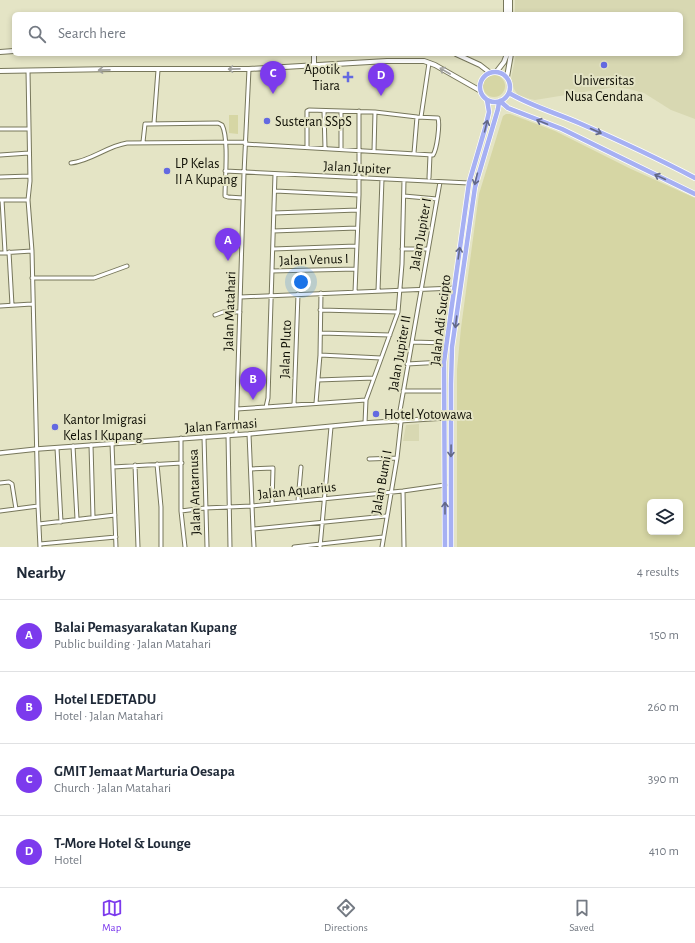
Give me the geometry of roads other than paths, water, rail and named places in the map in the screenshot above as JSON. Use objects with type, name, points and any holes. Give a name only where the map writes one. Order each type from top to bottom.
[{"type":"highway","points":[[500,102],[509,93],[510,82],[507,77],[497,71],[489,72],[481,79],[479,90],[487,100],[500,102],[508,108],[562,130],[695,194]]},
{"type":"highway","points":[[509,93],[522,100],[649,154],[695,178]]},
{"type":"highway","name":"Jalan Adi Sucipto","points":[[445,547],[444,362],[469,183],[489,112],[487,100]]},
{"type":"highway","name":"Jalan Adi Sucipto","points":[[451,547],[451,365],[476,179],[500,102]]},
{"type":"highway","points":[[452,307],[458,307]]},
{"type":"main road","points":[[506,0],[506,12]]},
{"type":"main road","points":[[510,0],[510,12]]},
{"type":"main road","points":[[0,52],[12,51]]},
{"type":"main road","points":[[314,56],[314,65]]},
{"type":"main road","points":[[460,56],[480,65],[489,72]]},
{"type":"main road","points":[[497,71],[504,62],[506,56]]},
{"type":"main road","points":[[507,77],[511,56]]},
{"type":"main road","points":[[0,72],[249,69],[407,60],[429,63],[479,90]]},
{"type":"street","points":[[414,153],[429,63]]},
{"type":"street","name":"Jalan Matahari","points":[[236,434],[243,198],[249,69]]},
{"type":"street","points":[[154,123],[158,70]]},
{"type":"street","points":[[28,71],[30,176],[28,200],[32,251],[32,304],[40,546],[116,537]]},
{"type":"street","points":[[71,163],[84,160],[123,143],[143,142],[226,141],[307,147],[414,153],[433,155],[435,151],[438,120],[436,118],[374,112],[309,110],[307,111],[307,147]]},
{"type":"street","points":[[324,111],[324,148]]},
{"type":"street","points":[[341,111],[341,149]]},
{"type":"street","points":[[355,292],[359,112]]},
{"type":"street","points":[[374,112],[374,151]]},
{"type":"street","points":[[143,142],[145,124],[218,123],[223,126],[226,141],[226,197],[243,198]]},
{"type":"street","points":[[0,129],[28,129]]},
{"type":"street","points":[[0,155],[29,153]]},
{"type":"street","points":[[428,178],[430,155]]},
{"type":"street","name":"Jalan Jupiter","points":[[225,171],[469,183]]},
{"type":"street","points":[[266,407],[268,398],[276,174]]},
{"type":"street","points":[[0,177],[30,176]]},
{"type":"street","points":[[378,290],[382,179]]},
{"type":"street","points":[[365,424],[366,400],[398,312],[404,180]]},
{"type":"street","name":"Jalan Jupiter I","points":[[422,289],[440,182]]},
{"type":"street","points":[[275,192],[358,195]]},
{"type":"street","points":[[404,196],[437,199]]},
{"type":"street","points":[[12,305],[7,252],[1,222],[1,200],[28,200]]},
{"type":"street","points":[[274,213],[358,210]]},
{"type":"street","points":[[273,231],[357,228]]},
{"type":"street","points":[[273,249],[356,246]]},
{"type":"street","points":[[402,249],[428,249]]},
{"type":"street","points":[[0,253],[32,251]]},
{"type":"street","points":[[32,278],[94,278],[127,266]]},
{"type":"street","name":"Jalan Venus I","points":[[272,271],[356,269]]},
{"type":"street","points":[[240,297],[454,288]]},
{"type":"street","name":"Jalan Jupiter II","points":[[399,422],[407,364],[422,289]]},
{"type":"street","points":[[316,403],[320,355],[321,293]]},
{"type":"street","name":"Jalan Pluto","points":[[294,405],[298,294]]},
{"type":"street","points":[[0,306],[32,304]]},
{"type":"street","points":[[320,310],[398,312]]},
{"type":"street","points":[[215,315],[223,312],[240,312]]},
{"type":"street","points":[[320,333],[390,335]]},
{"type":"street","points":[[412,342],[447,343]]},
{"type":"street","points":[[320,355],[381,358]]},
{"type":"street","points":[[407,364],[444,362]]},
{"type":"street","points":[[318,380],[374,378]]},
{"type":"street","points":[[403,391],[444,391]]},
{"type":"street","points":[[237,409],[366,400]]},
{"type":"street","name":"Jalan Farmasi","points":[[0,453],[73,446],[249,434],[444,418]]},
{"type":"street","name":"Jalan Bumi I","points":[[382,547],[390,492],[397,458],[399,422]]},
{"type":"street","points":[[320,545],[331,427]]},
{"type":"street","points":[[249,434],[254,547]]},
{"type":"street","points":[[228,435],[230,547]]},
{"type":"street","name":"Jalan Antarnusa","points":[[204,437],[207,547]]},
{"type":"street","points":[[181,438],[181,511],[185,547]]},
{"type":"street","points":[[112,444],[116,547]]},
{"type":"street","points":[[90,445],[94,517]]},
{"type":"street","points":[[73,446],[76,519]]},
{"type":"street","points":[[57,448],[61,522]]},
{"type":"street","points":[[369,459],[397,458]]},
{"type":"street","points":[[113,466],[182,463]]},
{"type":"street","points":[[157,464],[161,507],[161,547]]},
{"type":"street","points":[[135,465],[138,547]]},
{"type":"street","points":[[298,501],[301,467]]},
{"type":"street","points":[[251,469],[273,468],[272,504]]},
{"type":"street","points":[[0,483],[9,482],[12,484],[16,509]]},
{"type":"street","name":"Jalan Aquarius","points":[[181,511],[205,508],[252,506],[403,491],[445,485]]},
{"type":"street","points":[[403,491],[404,547]]},
{"type":"street","points":[[0,511],[38,506]]},
{"type":"street","points":[[40,524],[115,514]]},
{"type":"street","points":[[253,529],[386,516]]},
{"type":"street","points":[[294,547],[383,537]]},
{"type":"place","name":"Universitas Nusa Cendana","points":[[604,65]]},
{"type":"place","name":"Apotik Tiara","points":[[348,77]]},
{"type":"place","name":"GMIT Jemaat Marturia Oesapa","points":[[273,94]]},
{"type":"place","name":"T-More Hotel & Lounge","points":[[381,96]]},
{"type":"place","name":"Susteran SSpS","points":[[267,121]]},
{"type":"place","name":"LP Kelas II A Kupang","points":[[167,171]]},
{"type":"place","name":"Balai Pemasyarakatan Kupang","points":[[228,261]]},
{"type":"place","name":"Hotel LEDETADU","points":[[253,400]]},
{"type":"place","name":"Hotel Yotowawa","points":[[376,414]]},
{"type":"place","name":"Kantor Imigrasi Kelas I Kupang","points":[[55,427]]}]
